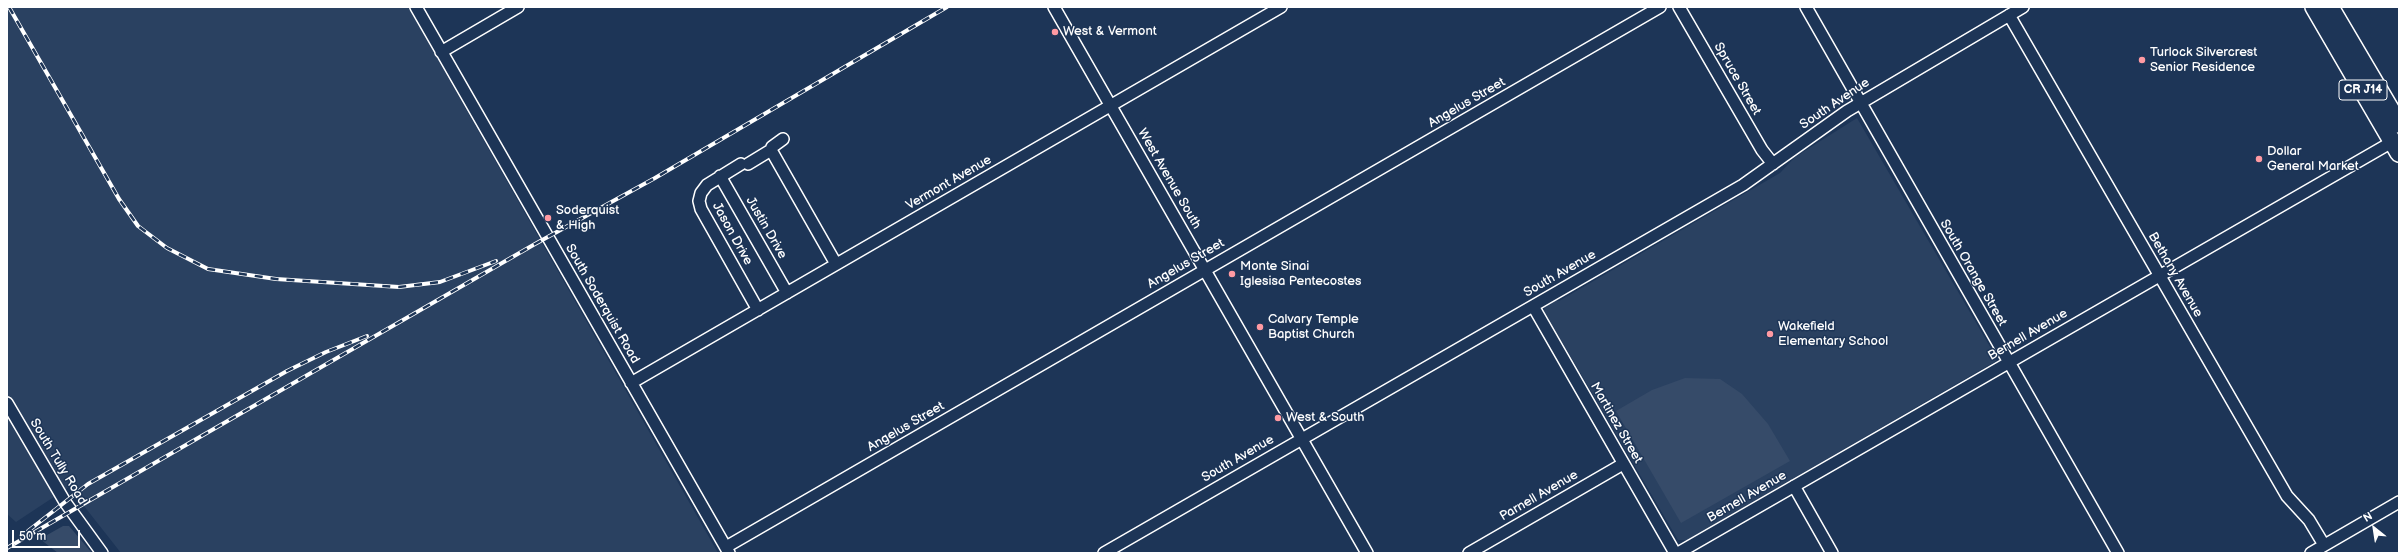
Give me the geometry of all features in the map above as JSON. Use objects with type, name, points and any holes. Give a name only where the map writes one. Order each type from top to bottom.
[{"type":"main road","name":"CR J14","points":[[2314,7],[2396,148]]},
{"type":"main road","name":"CR J14","points":[[2330,7],[2399,124]]},
{"type":"street","name":"South Soderquist Road","points":[[416,7],[728,550]]},
{"type":"street","points":[[441,52],[518,7]]},
{"type":"street","name":"West Avenue South","points":[[1054,7],[1367,553]]},
{"type":"street","name":"Vermont Avenue","points":[[631,383],[1281,7]]},
{"type":"street","name":"Angelus Street","points":[[728,550],[1205,270],[1660,7]]},
{"type":"street","name":"Spruce Street","points":[[1679,7],[1762,150],[1773,164]]},
{"type":"street","name":"South Orange Street","points":[[1806,7],[2008,363],[2118,553]]},
{"type":"street","name":"South Avenue","points":[[1104,553],[1743,185],[1860,103],[2023,7]]},
{"type":"street","name":"Bethany Avenue","points":[[2009,15],[2287,496],[2309,520],[2324,545]]},
{"type":"street","name":"Jason Drive","points":[[758,310],[700,205],[700,197],[704,187],[720,176],[771,150],[774,145],[783,140]]},
{"type":"street","name":"Bernell Avenue","points":[[1676,553],[2159,276],[2396,148]]},
{"type":"street","points":[[771,150],[836,264]]},
{"type":"street","name":"Justin Drive","points":[[720,176],[787,293]]},
{"type":"street","name":"Martinez Street","points":[[1533,306],[1623,464],[1676,553]]},
{"type":"street","name":"South Tully Road","points":[[7,403],[65,502],[102,553]]},
{"type":"street","name":"Parnell Avenue","points":[[1470,553],[1623,464]]},
{"type":"street","points":[[1794,486],[1832,553]]},
{"type":"street","points":[[2311,553],[2399,502]]},
{"type":"shaded area","points":[[7,7],[408,7],[718,553],[121,553],[69,487],[16,522],[7,514]]},
{"type":"shaded area","name":"Wakefield Elementary School","points":[[1857,118],[1996,357],[1996,361],[1687,540],[1678,540],[1544,311],[1545,306],[1555,300],[1559,301],[1780,173],[1795,157]]},
{"type":"shaded area","points":[[1685,378],[1720,379],[1742,394],[1768,424],[1790,461],[1681,523],[1616,411],[1652,390]]},
{"type":"shaded area","points":[[63,526],[69,526],[92,553],[58,553],[40,539]]},
{"type":"railway","points":[[9,7],[119,199],[138,226],[167,248],[208,269],[276,279],[399,287],[440,282],[496,261]]},
{"type":"railway","points":[[7,548],[535,244],[655,178],[947,7]]},
{"type":"railway","points":[[28,531],[88,484],[287,371],[326,352],[367,336]]},
{"type":"place","name":"West & Vermont","points":[[1055,32]]},
{"type":"place","name":"Turlock Silvercrest Senior Residence","points":[[2142,60]]},
{"type":"place","name":"Dollar General Market","points":[[2259,159]]},
{"type":"place","name":"Soderquist & High","points":[[548,218]]},
{"type":"place","name":"Monte Sinai Iglesisa Pentecostes","points":[[1232,274]]},
{"type":"place","name":"Calvary Temple Baptist Church","points":[[1260,327]]},
{"type":"place","name":"Wakefield Elementary School","points":[[1770,334]]},
{"type":"place","name":"West & South","points":[[1278,418]]}]
